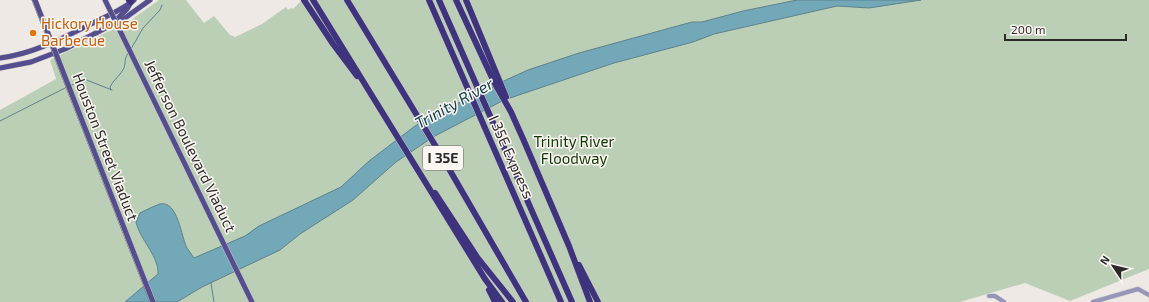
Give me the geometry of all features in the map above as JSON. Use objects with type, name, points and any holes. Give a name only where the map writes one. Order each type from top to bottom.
[{"type":"highway","points":[[304,0],[337,50],[366,88]]},
{"type":"highway","points":[[313,0],[484,279],[495,302]]},
{"type":"highway","name":"I 35E Express","points":[[429,0],[561,302]]},
{"type":"highway","points":[[439,0],[572,302]]},
{"type":"highway","points":[[456,0],[494,82],[511,112]]},
{"type":"highway","points":[[460,0],[476,42]]},
{"type":"highway","points":[[466,0],[499,77],[511,112],[569,246],[590,302]]},
{"type":"highway","name":"I 35E","points":[[348,1],[441,155],[526,302]]},
{"type":"highway","points":[[421,176],[442,202],[476,257],[513,302]]},
{"type":"highway","points":[[569,246],[598,302]]},
{"type":"highway","points":[[584,273],[594,302]]},
{"type":"highway","points":[[484,279],[502,302]]},
{"type":"main road","name":"Houston Street Viaduct","points":[[35,0],[153,302]]},
{"type":"main road","name":"Jefferson Boulevard Viaduct","points":[[105,0],[252,302]]},
{"type":"main road","points":[[106,26],[125,18],[150,0]]},
{"type":"main road","points":[[0,68],[8,68],[31,62],[65,49],[106,26],[122,15],[131,1]]},
{"type":"main road","points":[[8,68],[2,58],[23,54],[60,40],[131,1]]},
{"type":"main road","points":[[60,40],[65,49]]},
{"type":"street","points":[[1093,302],[1138,289],[1149,295]]},
{"type":"street","points":[[989,296],[995,296],[1004,302]]},
{"type":"green space","name":"Trinity River Floodway","points":[[159,0],[186,0],[204,23],[214,16],[230,35],[235,37],[262,24],[286,7],[288,10],[291,8],[293,9],[302,0],[1149,0],[1149,269],[1070,301],[1025,283],[960,302],[0,302],[0,110],[56,79],[50,60],[128,22]]},
{"type":"water","points":[[797,0],[921,0],[869,8],[837,6],[714,34],[693,42],[614,63],[504,100],[433,137],[396,162],[353,200],[300,234],[280,250],[202,287],[177,302],[125,302],[158,274],[156,261],[141,235],[136,222],[140,213],[153,207],[160,204],[166,204],[171,208],[178,220],[187,248],[194,258],[245,236],[259,226],[341,187],[369,161],[415,126],[456,104],[487,91],[495,85],[528,70],[579,53],[692,22],[702,22],[743,11]]},
{"type":"waterway","points":[[131,49],[143,28],[160,10],[162,5]]},
{"type":"waterway","points":[[111,90],[111,84],[124,68],[127,54],[129,52]]},
{"type":"waterway","points":[[70,86],[84,79],[112,90]]},
{"type":"waterway","points":[[0,121],[67,87]]},
{"type":"waterway","points":[[211,283],[214,302]]},
{"type":"tram line","points":[[32,0],[150,302]]},
{"type":"place","name":"Hickory House Barbecue","points":[[33,33]]},
{"type":"water label","name":"Trinity River","points":[[454,103]]}]
